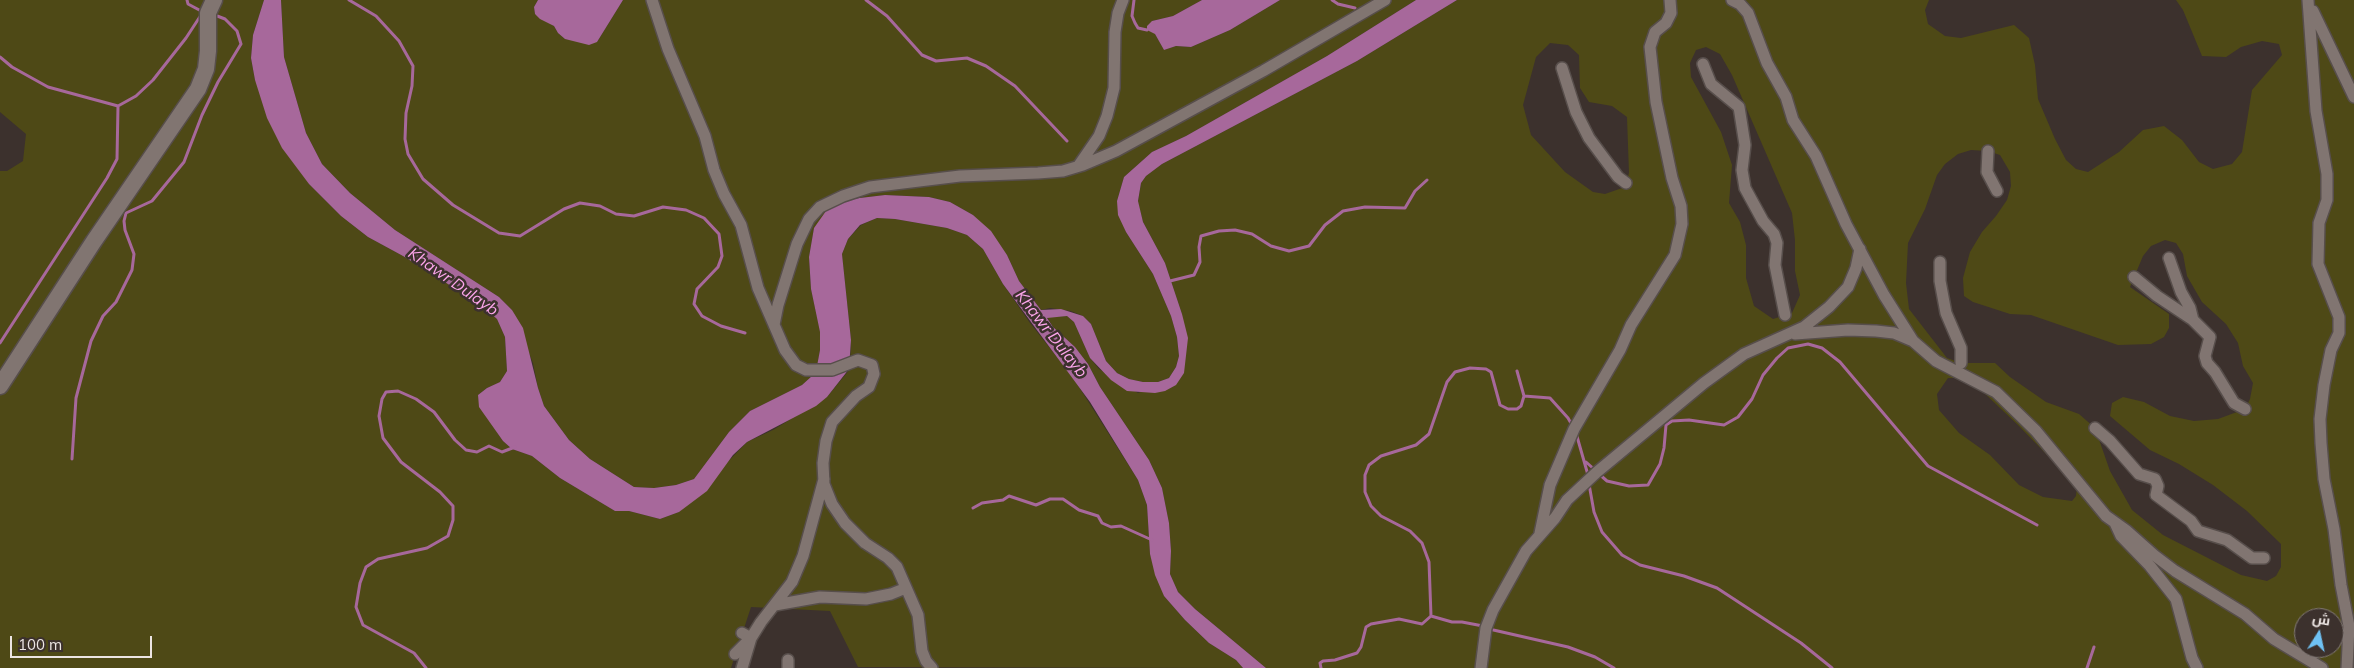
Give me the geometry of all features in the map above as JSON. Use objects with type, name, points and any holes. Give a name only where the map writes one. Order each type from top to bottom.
[{"type":"main road","points":[[0,386],[94,241],[198,89],[206,69],[208,13],[214,0]]},
{"type":"street","points":[[652,0],[668,49],[705,136],[714,170],[724,194],[741,225],[758,288],[785,350],[796,365],[806,370],[832,370],[858,360],[872,365],[874,374],[868,387],[856,396],[832,422],[826,441],[824,478],[803,556],[792,582],[747,636],[735,654]]},
{"type":"street","points":[[1078,167],[1100,136],[1107,116],[1114,88],[1115,32],[1118,13],[1123,0]]},
{"type":"street","points":[[774,325],[778,305],[797,244],[809,219],[820,207],[843,196],[870,187],[960,176],[1038,174],[1078,167],[1116,151],[1254,76],[1385,0]]},
{"type":"street","points":[[1540,535],[1550,485],[1574,429],[1620,350],[1631,324],[1675,255],[1682,224],[1681,206],[1672,178],[1656,102],[1650,47],[1656,32],[1666,23],[1671,13],[1670,0]]},
{"type":"street","points":[[1732,0],[1740,4],[1748,13],[1767,63],[1786,98],[1792,120],[1816,156],[1842,217],[1897,318],[1913,341],[1936,361],[1996,392],[2036,431],[2106,516],[2174,571],[2245,614],[2274,639],[2322,668]]},
{"type":"street","points":[[2308,0],[2354,97]]},
{"type":"street","points":[[2308,0],[2316,111],[2326,174],[2327,200],[2319,223],[2318,264],[2339,317],[2339,333],[2331,350],[2324,385],[2320,419],[2321,443],[2324,479],[2349,626],[2347,668]]},
{"type":"street","points":[[1703,64],[1711,84],[1739,107],[1744,146],[1742,170],[1745,188],[1763,221],[1774,234],[1777,244],[1775,265],[1785,315]]},
{"type":"street","points":[[1562,68],[1576,112],[1588,138],[1618,176],[1626,183]]},
{"type":"street","points":[[1988,151],[1987,172],[1997,191]]},
{"type":"street","points":[[1481,668],[1486,628],[1493,610],[1526,551],[1555,518],[1567,500],[1674,407],[1744,354],[1804,327],[1829,307],[1848,287],[1856,268],[1860,249]]},
{"type":"street","points":[[2169,258],[2181,292],[2190,308],[2193,320]]},
{"type":"street","points":[[1940,262],[1940,281],[1946,312],[1961,348],[1961,363]]},
{"type":"street","points":[[2134,277],[2157,296],[2193,320],[2210,337],[2205,356],[2207,363],[2215,372],[2234,403],[2245,409]]},
{"type":"street","points":[[1784,336],[1812,332],[1876,331],[1894,333],[1913,341]]},
{"type":"street","points":[[2095,428],[2110,441],[2139,474],[2155,479],[2158,486],[2156,495],[2191,521],[2198,531],[2226,540],[2252,558],[2264,558]]},
{"type":"street","points":[[824,478],[832,504],[844,523],[865,543],[888,558],[897,567],[918,615],[922,651],[926,661],[932,668]]},
{"type":"street","points":[[2115,522],[2121,536],[2150,566],[2176,599],[2192,658],[2197,668]]},
{"type":"street","points":[[774,604],[820,597],[866,599],[890,594],[906,588]]},
{"type":"street","points":[[742,668],[747,636]]},
{"type":"shaded area","points":[[0,0],[264,0],[253,35],[251,58],[255,80],[309,184],[341,216],[368,237],[403,256],[480,304],[497,319],[505,337],[507,371],[500,382],[478,395],[480,407],[503,441],[512,449],[532,456],[560,478],[615,511],[629,511],[660,519],[679,512],[747,442],[773,430],[827,397],[850,369],[851,340],[842,254],[848,239],[861,225],[877,218],[895,219],[947,228],[967,235],[983,249],[1003,284],[1030,323],[1072,376],[1138,480],[1147,505],[1150,554],[1164,596],[1209,643],[1236,660],[1243,668],[858,667],[830,611],[751,607],[731,668],[0,668],[0,171],[7,171],[23,161],[26,134],[0,112]]},
{"type":"shaded area","points":[[281,0],[538,0],[534,7],[535,14],[554,26],[565,39],[597,42],[623,0],[1202,0],[1173,16],[1152,21],[1155,34],[1164,50],[1176,46],[1191,47],[1230,30],[1280,0],[1416,0],[1327,56],[1186,136],[1152,152],[1124,177],[1117,201],[1126,232],[1153,274],[1171,316],[1177,337],[1179,356],[1176,367],[1169,378],[1158,382],[1143,382],[1129,379],[1117,373],[1106,361],[1091,324],[1083,316],[1071,311],[1050,308],[1041,310],[1019,281],[1007,255],[973,215],[950,202],[929,197],[885,195],[843,200],[814,228],[809,257],[811,289],[820,331],[820,350],[817,366],[812,376],[802,385],[750,411],[729,432],[694,479],[676,485],[654,488],[634,487],[590,459],[569,440],[544,406],[533,363],[512,310],[499,297],[395,230],[350,193],[322,164],[306,133],[284,57]]},
{"type":"shaded area","points":[[1457,0],[1929,0],[1925,10],[1928,24],[1945,36],[1961,38],[2014,25],[2029,38],[2035,65],[2038,99],[2066,160],[2076,169],[2088,172],[2119,152],[2143,130],[2164,126],[2182,140],[2199,162],[2213,169],[2232,164],[2242,152],[2252,90],[2282,55],[2279,44],[2262,41],[2241,47],[2226,57],[2202,56],[2183,10],[2176,0],[2354,0],[2354,668],[1266,668],[1195,609],[1178,592],[1170,574],[1169,523],[1162,488],[1149,460],[1100,387],[1088,364],[1075,347],[1053,327],[1047,317],[1067,316],[1074,322],[1090,358],[1099,369],[1138,393],[1184,373],[1182,314],[1165,263],[1143,222],[1138,202],[1141,183],[1146,176],[1162,164],[1357,61]],"holes":[[[1550,43],[1568,45],[1579,55],[1580,88],[1589,102],[1612,106],[1627,117],[1629,173],[1625,187],[1605,194],[1593,192],[1565,172],[1531,135],[1523,105],[1536,57]],[[1706,47],[1720,54],[1732,75],[1792,213],[1795,240],[1795,271],[1800,295],[1792,313],[1773,319],[1754,306],[1746,278],[1746,245],[1740,222],[1729,203],[1732,165],[1721,132],[1691,77],[1690,63],[1696,50]],[[1971,150],[1988,151],[2000,155],[2010,172],[2011,186],[2007,200],[1982,232],[1970,252],[1963,278],[1964,296],[1973,302],[2010,314],[2031,315],[2118,345],[2151,344],[2164,337],[2169,328],[2169,314],[2130,287],[2143,256],[2151,246],[2165,240],[2176,243],[2183,254],[2187,276],[2202,302],[2226,324],[2238,343],[2243,366],[2253,383],[2250,399],[2245,409],[2218,419],[2194,421],[2170,416],[2144,402],[2123,397],[2112,403],[2110,416],[2150,450],[2179,464],[2213,485],[2247,511],[2281,544],[2281,567],[2276,576],[2267,581],[2241,575],[2163,535],[2132,510],[2110,471],[2095,428],[2079,414],[2046,402],[2010,377],[1995,363],[1961,363],[1947,358],[1909,309],[1906,283],[1908,243],[1925,209],[1937,175],[1945,164],[1958,154]],[[1948,378],[1957,378],[1981,390],[2077,486],[2076,496],[2072,501],[2043,497],[2019,485],[1990,455],[1959,433],[1939,410],[1937,394]]]},
{"type":"water","name":"Khawr Dulayb","points":[[264,0],[281,0],[284,57],[306,133],[322,164],[350,193],[395,230],[499,297],[512,310],[523,328],[544,406],[569,440],[590,459],[634,487],[654,488],[676,485],[694,479],[729,432],[750,411],[802,385],[812,376],[817,366],[820,350],[820,332],[811,289],[809,257],[814,228],[826,211],[843,200],[885,195],[929,197],[950,202],[973,215],[991,231],[1007,255],[1019,281],[1041,310],[1061,309],[1083,316],[1091,324],[1106,361],[1117,373],[1129,379],[1143,382],[1158,382],[1169,378],[1176,367],[1179,356],[1177,337],[1171,316],[1153,274],[1126,232],[1118,215],[1117,201],[1124,177],[1152,152],[1186,136],[1327,56],[1416,0],[1457,0],[1357,61],[1162,164],[1146,176],[1141,183],[1138,201],[1143,222],[1165,263],[1188,338],[1184,373],[1176,385],[1165,391],[1155,393],[1127,391],[1111,380],[1090,358],[1074,322],[1067,316],[1047,318],[1053,327],[1075,347],[1088,364],[1100,387],[1149,460],[1162,488],[1169,523],[1170,574],[1178,592],[1195,609],[1266,668],[1243,668],[1236,660],[1209,643],[1164,596],[1155,575],[1150,554],[1147,505],[1138,480],[1090,402],[1003,284],[983,249],[967,235],[947,228],[895,219],[877,218],[860,225],[848,239],[842,254],[851,340],[849,369],[827,397],[816,406],[747,442],[733,455],[707,491],[679,512],[660,519],[629,511],[615,511],[560,478],[532,456],[512,449],[503,441],[479,407],[478,395],[500,382],[507,371],[505,337],[497,319],[480,304],[403,256],[368,237],[341,216],[309,184],[282,148],[267,118],[255,80],[251,58],[253,35]]},
{"type":"water","points":[[538,0],[623,0],[597,42],[589,45],[565,39],[554,26],[540,19],[535,14],[534,7]]},
{"type":"water","points":[[1202,0],[1280,0],[1230,30],[1191,47],[1176,46],[1164,50],[1155,34],[1147,30],[1147,26],[1152,21],[1173,16]]},
{"type":"waterway","points":[[0,343],[107,178],[117,159],[118,106],[136,96],[153,80],[186,38],[203,12],[188,4],[187,0]]},
{"type":"waterway","points":[[349,0],[376,16],[399,41],[413,66],[412,86],[406,113],[405,139],[408,154],[423,179],[453,205],[499,233],[520,236],[564,209],[580,203],[600,206],[616,214],[634,216],[663,207],[686,210],[704,218],[719,234],[722,256],[718,267],[697,289],[694,304],[702,316],[721,326],[745,333]]},
{"type":"waterway","points":[[866,0],[887,16],[922,55],[936,61],[967,58],[986,66],[1015,86],[1067,141]]},
{"type":"waterway","points":[[1134,0],[1132,16],[1135,23],[1138,28],[1147,30]]},
{"type":"waterway","points":[[1332,0],[1338,4],[1355,8]]},
{"type":"waterway","points":[[72,459],[76,398],[91,341],[103,316],[116,302],[132,270],[134,254],[125,230],[124,221],[126,213],[152,201],[184,162],[202,115],[218,82],[241,44],[237,31],[225,19],[212,14]]},
{"type":"waterway","points":[[0,57],[12,67],[48,87],[118,106]]},
{"type":"waterway","points":[[1170,281],[1194,275],[1200,262],[1199,247],[1201,236],[1219,231],[1235,230],[1252,234],[1271,246],[1289,251],[1309,246],[1325,225],[1343,211],[1365,207],[1405,208],[1415,191],[1427,180]]},
{"type":"waterway","points":[[1599,474],[1607,481],[1629,486],[1648,485],[1660,464],[1664,448],[1666,425],[1672,421],[1689,420],[1724,425],[1738,417],[1752,399],[1763,375],[1777,358],[1788,348],[1808,344],[1822,348],[1840,362],[1928,466],[2037,525]]},
{"type":"waterway","points":[[1321,668],[1320,663],[1323,661],[1335,660],[1357,653],[1361,647],[1366,627],[1371,624],[1399,619],[1422,624],[1431,616],[1429,562],[1422,543],[1410,531],[1381,516],[1371,506],[1365,492],[1365,475],[1369,465],[1381,456],[1416,445],[1429,434],[1447,382],[1455,372],[1470,368],[1486,369],[1491,372],[1500,405],[1508,409],[1517,409],[1521,406],[1524,396],[1517,371]]},
{"type":"waterway","points":[[426,668],[414,653],[363,625],[356,607],[360,583],[366,567],[378,559],[427,548],[448,536],[453,520],[453,506],[440,492],[401,462],[383,438],[379,416],[382,399],[386,392],[398,391],[416,399],[434,412],[455,440],[466,450],[477,452],[489,446],[502,452],[515,447]]},
{"type":"waterway","points":[[1524,396],[1550,398],[1572,425]]},
{"type":"waterway","points":[[1576,433],[1588,475]]},
{"type":"waterway","points":[[1586,462],[1595,470]]},
{"type":"waterway","points":[[1589,484],[1594,512],[1602,532],[1622,555],[1640,565],[1684,576],[1717,588],[1801,643],[1832,668]]},
{"type":"waterway","points":[[973,508],[982,503],[1003,500],[1009,496],[1036,505],[1050,499],[1063,499],[1079,510],[1098,516],[1102,523],[1111,527],[1121,526],[1152,540]]},
{"type":"waterway","points":[[1431,616],[1452,622],[1483,626]]},
{"type":"waterway","points":[[1489,629],[1568,647],[1595,657],[1614,668]]},
{"type":"waterway","points":[[2087,668],[2094,647]]}]
